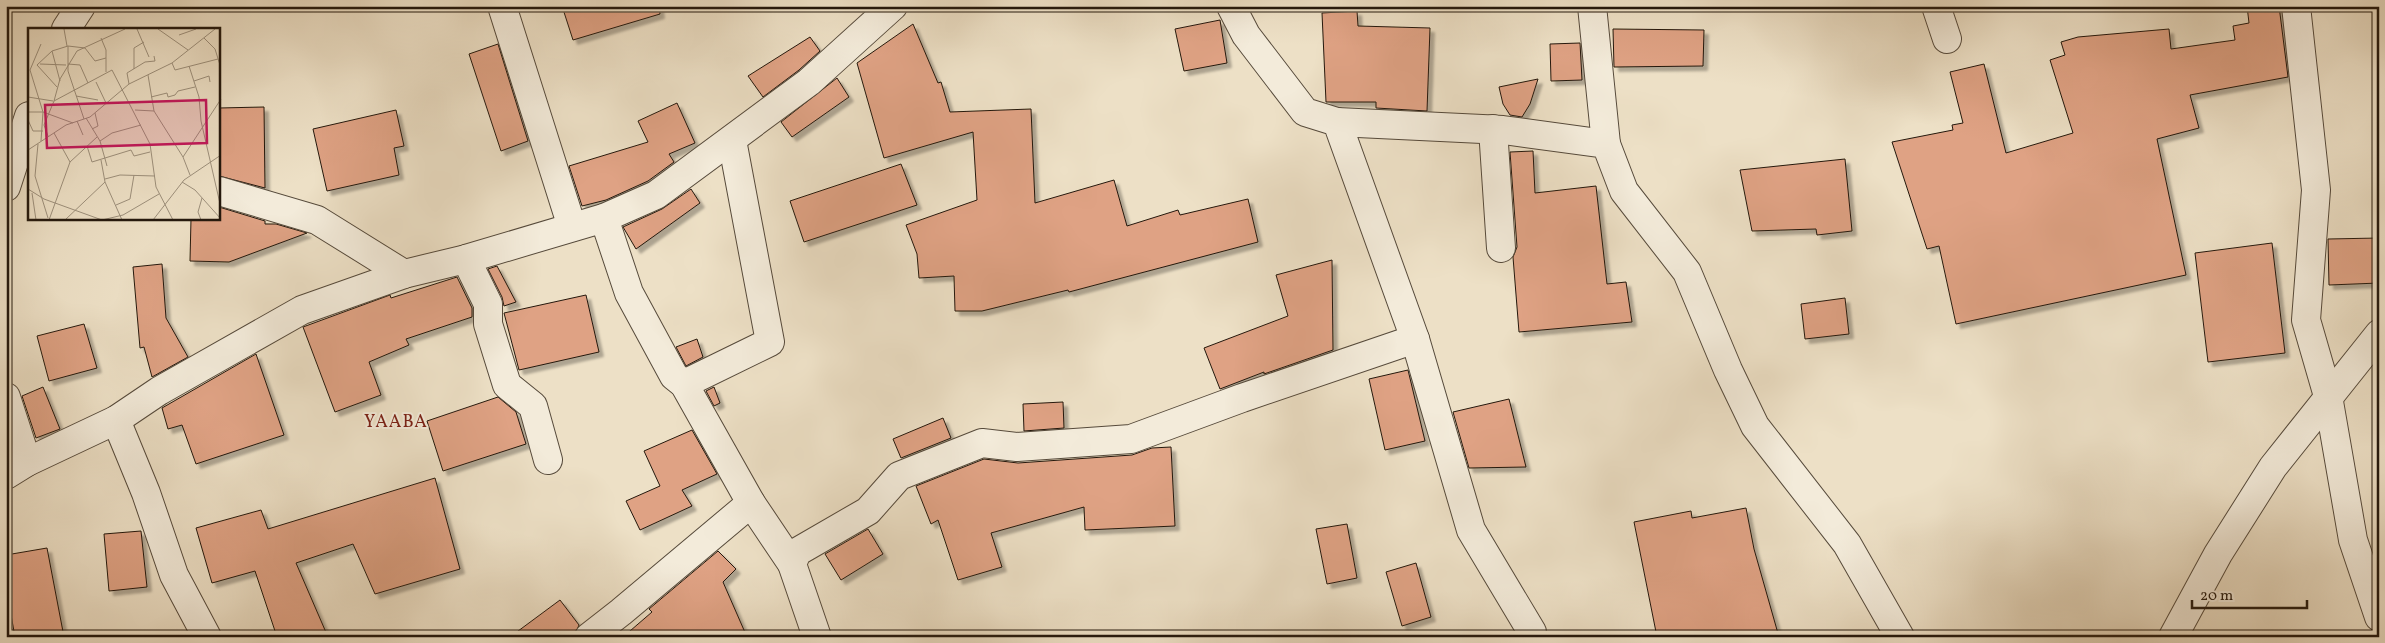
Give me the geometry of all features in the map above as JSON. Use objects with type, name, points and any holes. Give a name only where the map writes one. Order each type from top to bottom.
[{"type":"street","points":[[67,28],[81,6]]},
{"type":"street","points":[[502,6],[572,227]]},
{"type":"street","points":[[6,397],[17,469],[116,420],[159,391],[302,310],[404,274],[466,259],[604,218],[656,195],[732,140],[809,82],[893,6]]},
{"type":"street","points":[[1231,6],[1246,35],[1305,112],[1337,122],[1493,130],[1606,144]]},
{"type":"street","points":[[1592,6],[1606,144],[1624,191],[1687,272],[1728,370],[1755,426],[1848,544],[1900,637]]},
{"type":"street","points":[[1936,6],[1947,39]]},
{"type":"street","points":[[2296,6],[2316,190],[2306,320],[2328,396],[2353,540],[2379,617]]},
{"type":"street","points":[[1337,122],[1415,339],[1472,530],[1532,632],[1532,637]]},
{"type":"street","points":[[6,187],[22,126]]},
{"type":"street","points":[[1493,130],[1501,248]]},
{"type":"street","points":[[684,384],[770,342],[732,140]]},
{"type":"street","points":[[220,191],[317,220],[404,274]]},
{"type":"street","points":[[604,218],[629,292],[674,376],[684,384],[751,503],[792,564],[816,637]]},
{"type":"street","points":[[466,259],[488,304],[488,324],[507,385],[533,406],[548,460]]},
{"type":"street","points":[[2173,637],[2218,554],[2273,467],[2379,334]]},
{"type":"street","points":[[792,564],[797,552],[868,511],[899,476],[982,443],[1017,447],[1131,439],[1242,398],[1415,339]]},
{"type":"street","points":[[116,420],[146,493],[174,575],[207,637]]},
{"type":"street","points":[[593,635],[751,503]]},
{"type":"building","points":[[562,6],[659,6],[660,14],[573,40]]},
{"type":"building","points":[[2247,6],[2279,6],[2288,77],[2190,95],[2199,128],[2157,139],[2186,275],[1956,324],[1939,246],[1927,249],[1892,142],[1953,130],[1952,125],[1963,123],[1950,72],[1984,64],[2006,153],[2073,133],[2050,60],[2065,55],[2061,42],[2078,37],[2169,29],[2171,49],[2235,40],[2233,26],[2249,23]]},
{"type":"building","points":[[1357,11],[1358,26],[1430,28],[1427,111],[1376,108],[1376,102],[1326,102],[1322,13]]},
{"type":"building","points":[[1220,20],[1227,63],[1184,71],[1175,29]]},
{"type":"building","points":[[913,24],[938,83],[941,82],[950,112],[1031,109],[1035,203],[1114,180],[1127,226],[1178,210],[1180,215],[1248,199],[1258,242],[1069,292],[1068,290],[982,311],[955,311],[954,276],[919,278],[917,254],[906,225],[977,200],[973,132],[884,158],[857,63]]},
{"type":"building","points":[[1613,29],[1704,30],[1703,66],[1614,67]]},
{"type":"building","points":[[810,37],[820,51],[799,70],[763,97],[748,76]]},
{"type":"building","points":[[1580,43],[1582,80],[1551,81],[1550,44]]},
{"type":"building","points":[[498,44],[528,141],[501,151],[469,54]]},
{"type":"building","points":[[837,78],[849,97],[792,137],[781,122]]},
{"type":"building","points":[[1538,79],[1530,104],[1522,117],[1510,115],[1503,104],[1499,87]]},
{"type":"building","points":[[677,103],[695,143],[669,154],[674,162],[648,181],[606,200],[582,206],[569,166],[648,142],[638,121]]},
{"type":"building","points":[[264,107],[265,188],[220,176],[220,108]]},
{"type":"building","points":[[396,110],[404,146],[394,148],[399,175],[327,191],[313,129]]},
{"type":"building","points":[[1533,151],[1535,193],[1596,186],[1607,284],[1626,282],[1632,322],[1519,332],[1513,257],[1517,247],[1510,152]]},
{"type":"building","points":[[1845,159],[1852,231],[1817,235],[1816,229],[1752,231],[1740,170]]},
{"type":"building","points":[[901,164],[917,205],[804,242],[790,201]]},
{"type":"building","points":[[691,189],[700,203],[636,249],[623,227],[662,209]]},
{"type":"building","points":[[220,207],[265,221],[265,224],[276,224],[307,233],[229,262],[190,261],[191,220],[220,220]]},
{"type":"building","points":[[2379,238],[2379,283],[2329,285],[2328,239]]},
{"type":"building","points":[[2272,243],[2285,353],[2208,362],[2195,253]]},
{"type":"building","points":[[1332,260],[1333,350],[1264,374],[1264,372],[1220,389],[1204,348],[1288,316],[1276,275]]},
{"type":"building","points":[[162,264],[166,318],[188,357],[152,377],[144,347],[140,348],[133,267]]},
{"type":"building","points":[[497,266],[516,302],[504,306],[502,297],[488,269]]},
{"type":"building","points":[[457,277],[472,308],[472,317],[406,339],[409,345],[369,362],[381,395],[335,412],[303,327],[390,295],[391,298]]},
{"type":"building","points":[[586,295],[599,352],[519,370],[504,313]]},
{"type":"building","points":[[1845,298],[1849,334],[1805,339],[1801,304]]},
{"type":"building","points":[[84,324],[97,368],[49,381],[37,336]]},
{"type":"building","points":[[697,339],[703,357],[686,366],[676,347]]},
{"type":"building","points":[[256,354],[284,435],[196,464],[182,425],[168,429],[162,408]]},
{"type":"building","points":[[1408,370],[1425,441],[1385,450],[1369,379]]},
{"type":"building","points":[[43,387],[60,429],[36,438],[22,396]]},
{"type":"building","points":[[714,387],[720,403],[714,406],[706,391]]},
{"type":"building","points":[[498,397],[516,412],[526,444],[443,471],[427,421]]},
{"type":"building","points":[[1509,399],[1526,467],[1469,468],[1453,412]]},
{"type":"building","points":[[1063,402],[1064,428],[1024,431],[1023,404]]},
{"type":"building","points":[[943,418],[951,438],[901,458],[893,439]]},
{"type":"building","points":[[692,430],[717,474],[682,490],[692,506],[640,530],[626,501],[660,486],[644,451]]},
{"type":"building","points":[[1171,447],[1175,526],[1085,530],[1084,507],[991,533],[1002,567],[958,580],[938,520],[931,524],[916,486],[984,459],[1018,463],[1132,455],[1152,448]]},
{"type":"building","points":[[435,478],[460,569],[375,594],[353,544],[296,563],[328,637],[277,637],[255,571],[212,583],[196,528],[261,510],[268,529]]},
{"type":"building","points":[[1746,508],[1754,549],[1779,637],[1657,637],[1634,522],[1691,511],[1692,518]]},
{"type":"building","points":[[1347,524],[1357,578],[1327,584],[1316,529]]},
{"type":"building","points":[[868,529],[883,554],[841,580],[825,554]]},
{"type":"building","points":[[141,531],[147,587],[109,591],[104,534]]},
{"type":"building","points":[[47,548],[64,637],[15,637],[6,587],[6,555]]},
{"type":"building","points":[[718,551],[736,569],[723,582],[747,637],[623,637],[652,612],[649,609]]},
{"type":"building","points":[[1416,563],[1431,617],[1402,626],[1386,572]]},
{"type":"building","points":[[560,600],[579,625],[574,637],[510,637]]},
{"type":"district","name":"YAABA","points":[[396,421]]}]
